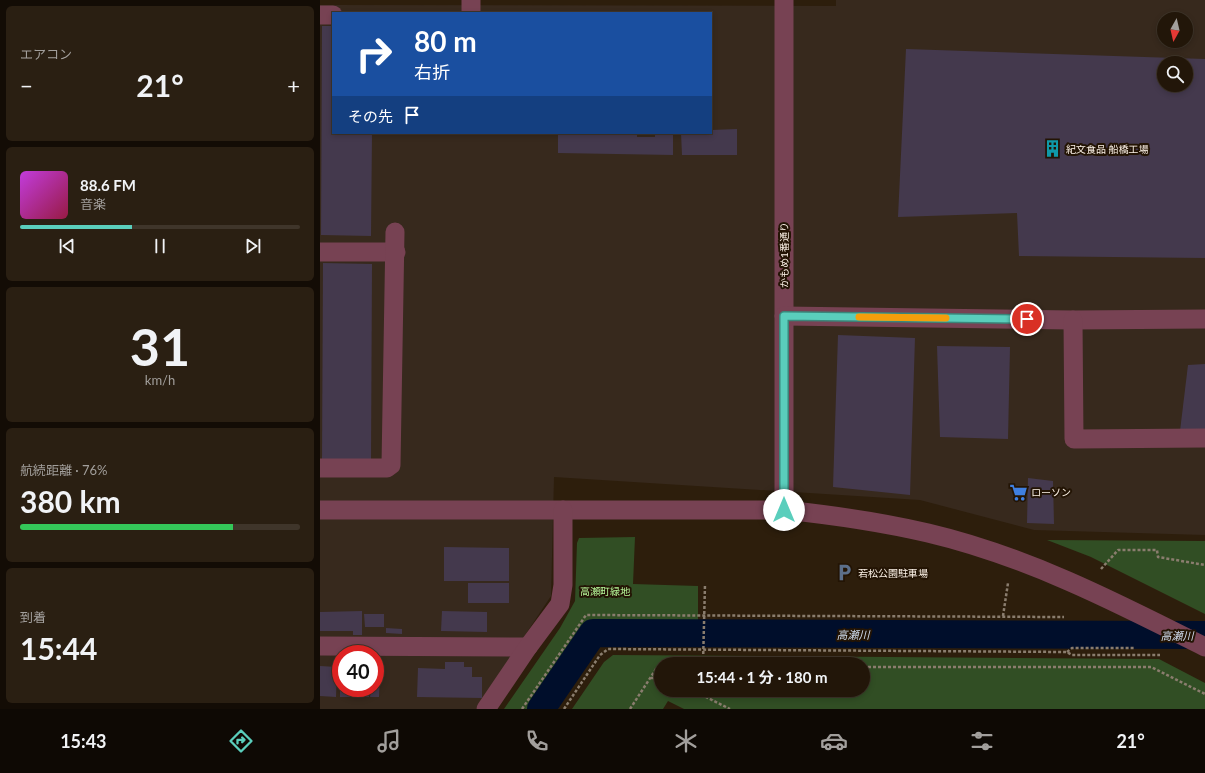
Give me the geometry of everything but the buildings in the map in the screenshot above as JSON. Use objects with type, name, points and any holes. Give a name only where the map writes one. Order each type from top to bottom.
[{"type":"street","points":[[471,0],[471,12]]},
{"type":"street","name":"かもめ1番通り","points":[[784,0],[784,510]]},
{"type":"street","points":[[320,15],[332,15]]},
{"type":"street","points":[[320,468],[387,468],[391,465],[396,252],[395,232]]},
{"type":"street","points":[[320,252],[396,252]]},
{"type":"street","points":[[784,316],[1073,320],[1205,319]]},
{"type":"street","points":[[1073,320],[1074,439],[1205,438]]},
{"type":"street","points":[[320,510],[784,510],[818,514],[928,533],[976,547],[1086,588],[1205,647]]},
{"type":"street","points":[[486,709],[528,647],[560,604],[563,585],[563,510]]},
{"type":"street","points":[[320,646],[528,647]]},
{"type":"path","points":[[1101,569],[1118,550],[1157,550],[1158,557],[1205,565]]},
{"type":"path","points":[[1003,616],[1008,583]]},
{"type":"path","points":[[703,657],[705,584]]},
{"type":"path","points":[[522,709],[586,615],[704,614],[1064,617]]},
{"type":"path","points":[[1067,652],[1072,648],[1134,648]]},
{"type":"path","points":[[564,709],[600,655],[608,649],[1067,652],[1072,655],[1160,654]]},
{"type":"path","points":[[870,667],[1152,667],[1205,694]]},
{"type":"path","points":[[630,709],[654,673]]},
{"type":"path","points":[[707,697],[730,709]]},
{"type":"shaded area","points":[[836,0],[1205,0],[1205,535],[1034,530],[920,500],[554,477],[551,596],[476,709],[320,709],[320,5],[836,6]]},
{"type":"green space","name":"高瀬町緑地","points":[[635,537],[633,584],[698,586],[698,621],[589,621],[529,709],[504,709],[560,628],[575,601],[577,543],[579,538]]},
{"type":"green space","points":[[1047,540],[1205,541],[1205,614],[1091,557]]},
{"type":"green space","points":[[613,655],[1159,659],[1205,683],[1205,709],[684,709],[668,701],[663,709],[572,709],[604,662]]},
{"type":"waterway","name":"高瀬川","points":[[541,709],[593,633],[1205,635]]},
{"type":"slow traffic","points":[[859,317],[946,318]]},
{"type":"place","name":"紀文食品 船橋工場","points":[[1053,149]]},
{"type":"place","name":"ローソン","points":[[1018,492]]},
{"type":"place","name":"若松公園駐車場","points":[[845,573]]},
{"type":"route","points":[[784,510],[784,316],[1027,319]]}]
